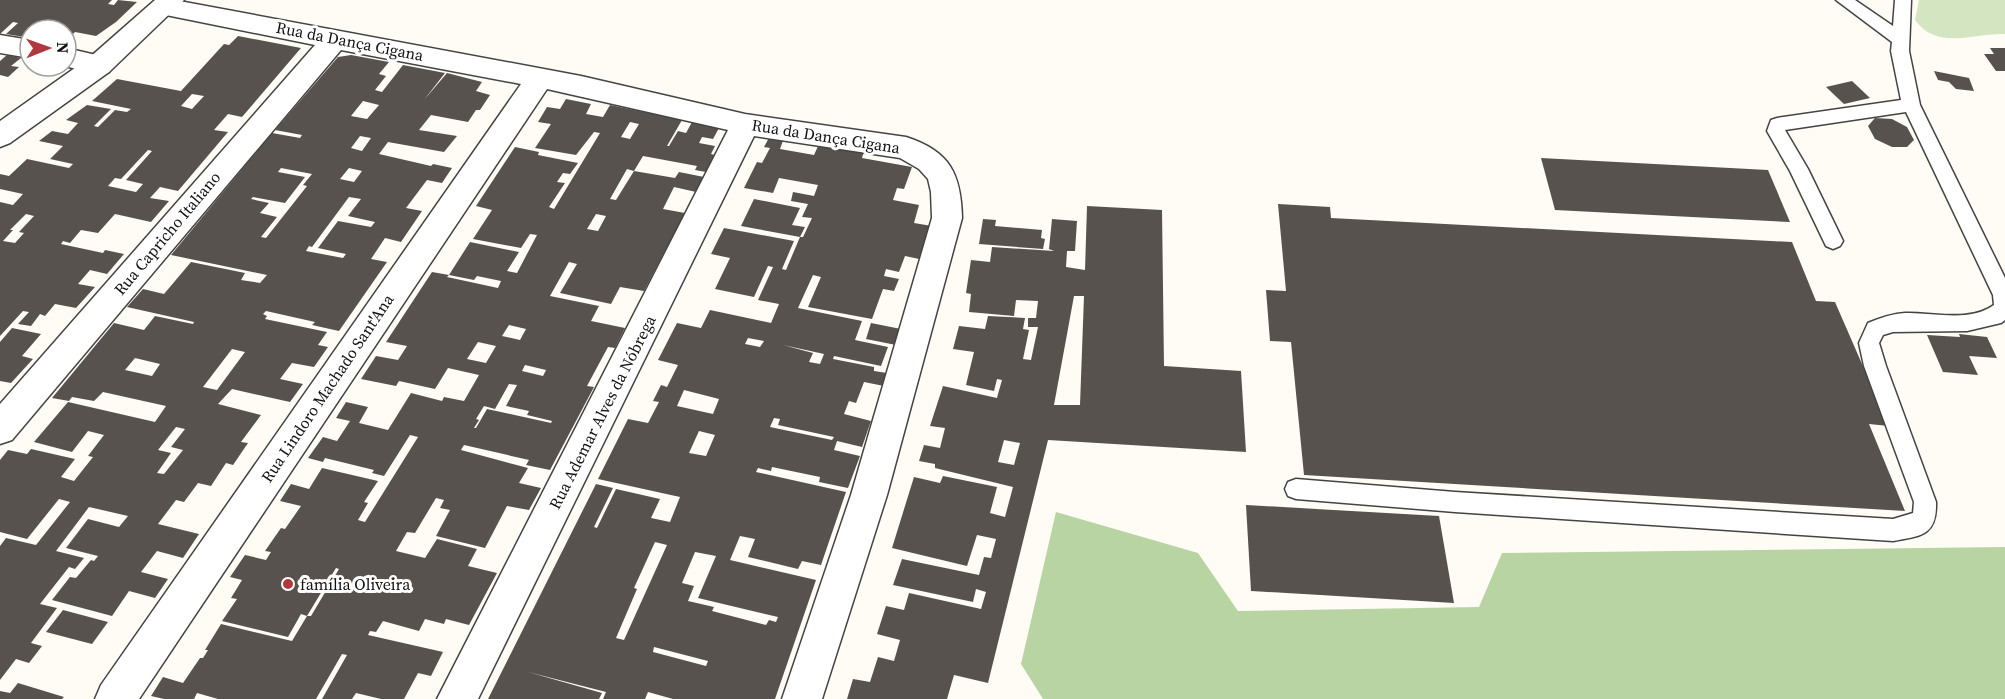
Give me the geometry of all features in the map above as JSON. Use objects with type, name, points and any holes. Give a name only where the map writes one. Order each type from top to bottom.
[{"type":"street","name":"Rua da Dança Cigana","points":[[168,4],[540,78],[745,124],[906,148],[929,160],[942,173],[947,193],[947,218],[869,495],[802,699]]},
{"type":"street","points":[[0,136],[99,65],[168,4]]},
{"type":"street","name":"Rua Capricho Italiano","points":[[0,429],[206,186],[336,38]]},
{"type":"street","points":[[0,44],[18,47]]},
{"type":"street","points":[[78,60],[99,65]]},
{"type":"street","name":"Rua Lindoro Machado Sant'Ana","points":[[115,699],[540,78]]},
{"type":"street","name":"Rua Ademar Alves da Nóbrega","points":[[457,699],[745,124]]},
{"type":"lane","points":[[1844,0],[1901,40]]},
{"type":"lane","points":[[1296,489],[1455,502],[1893,530],[1912,527],[1925,519],[1925,502],[1875,366],[1869,343],[1875,329],[1894,323],[1981,322],[1996,318],[2005,309],[2003,295],[1911,105],[1900,51],[1902,0]]},
{"type":"lane","points":[[1833,241],[1799,169],[1776,131],[1777,125],[1911,105]]},
{"type":"green space","points":[[1919,0],[2005,0],[2005,34],[1956,38],[1934,35],[1915,20]]},
{"type":"green space","points":[[1056,512],[1198,553],[1238,611],[1479,607],[1502,553],[2005,547],[2005,699],[1043,699],[1021,664]]},
{"type":"building","points":[[0,0],[112,0],[108,4],[114,5],[118,0],[137,2],[116,22],[96,36],[78,33],[78,18],[18,18],[18,23],[13,22],[0,34]]},
{"type":"building","points":[[18,23],[18,36],[6,34]]},
{"type":"building","points":[[238,36],[301,48],[242,117],[228,114],[214,130],[228,132],[178,191],[160,187],[150,198],[169,201],[151,222],[115,214],[98,233],[81,230],[70,243],[63,241],[61,244],[103,253],[105,250],[124,254],[107,274],[90,270],[78,284],[95,287],[76,308],[55,304],[45,316],[40,314],[31,326],[18,324],[29,312],[23,311],[0,336],[0,202],[13,205],[23,194],[0,189],[0,174],[9,176],[27,159],[69,168],[73,164],[50,159],[63,146],[39,141],[52,131],[68,134],[78,123],[66,120],[87,105],[111,109],[94,126],[98,127],[115,110],[127,112],[131,109],[92,101],[117,79],[181,91],[224,44],[229,45]],"holes":[[[192,94],[204,96],[192,109],[181,106]],[[148,150],[152,151],[126,180],[143,184],[136,192],[108,186],[115,178],[121,179]],[[26,214],[34,216],[19,232],[24,233],[15,243],[3,241],[13,230],[10,230]]]},
{"type":"building","points":[[1990,48],[2005,48],[2005,71],[1996,71],[1984,54],[1994,54]]},
{"type":"building","points":[[7,55],[18,57],[18,60],[11,66],[18,68],[8,77],[0,75],[0,61]]},
{"type":"building","points":[[351,55],[389,62],[379,74],[386,76],[375,90],[382,92],[403,65],[445,73],[424,100],[447,73],[482,82],[476,91],[490,95],[468,122],[431,115],[419,130],[457,136],[444,152],[388,142],[379,154],[431,166],[433,164],[452,168],[442,183],[427,180],[406,208],[422,211],[401,242],[385,238],[371,259],[387,262],[339,331],[312,325],[315,322],[266,311],[263,314],[267,316],[265,319],[327,332],[318,345],[328,347],[314,367],[292,363],[280,379],[303,384],[290,402],[232,389],[218,404],[261,415],[241,442],[248,443],[233,465],[226,463],[211,486],[198,483],[184,502],[176,500],[158,524],[199,534],[183,558],[157,551],[141,572],[168,579],[155,598],[129,591],[112,616],[52,600],[70,577],[76,578],[91,560],[94,561],[98,556],[66,548],[88,519],[119,527],[128,516],[89,507],[56,551],[84,558],[75,569],[69,567],[40,604],[57,608],[31,643],[42,646],[29,663],[16,659],[0,680],[0,546],[6,538],[36,545],[70,502],[59,499],[27,539],[0,532],[0,460],[8,450],[27,454],[31,449],[75,459],[61,477],[74,481],[93,457],[88,456],[104,435],[88,431],[72,452],[34,442],[68,402],[155,422],[166,406],[103,392],[94,401],[72,397],[69,401],[52,398],[114,323],[144,330],[155,316],[193,324],[194,322],[127,307],[143,289],[164,294],[191,262],[245,273],[241,280],[260,283],[267,275],[171,255],[272,133],[300,138],[302,135],[275,130],[338,57]],"holes":[[[363,101],[379,105],[367,119],[351,116]],[[360,136],[371,138],[362,151],[351,148]],[[281,168],[312,174],[303,185],[307,186],[266,238],[261,237],[277,217],[260,213],[269,203],[251,199],[253,197],[285,203],[305,177],[278,172]],[[349,168],[362,171],[354,182],[340,179]],[[349,197],[361,199],[348,216],[375,222],[371,227],[338,221],[318,248],[346,254],[343,258],[306,251],[309,246],[312,247]],[[232,349],[245,352],[217,390],[203,387]],[[135,358],[160,364],[152,376],[125,370]],[[176,427],[185,429],[171,447],[183,450],[164,474],[157,473],[171,453],[158,450]]]},
{"type":"building","points":[[1934,71],[1969,78],[1974,91],[1956,89],[1949,82],[1938,80]]},
{"type":"building","points":[[1852,81],[1870,98],[1844,104],[1826,87]]},
{"type":"building","points":[[566,99],[591,104],[586,114],[603,117],[610,105],[682,120],[667,146],[678,131],[686,133],[692,122],[719,128],[713,139],[702,137],[699,143],[715,146],[711,154],[715,155],[706,172],[695,170],[697,166],[643,156],[634,171],[675,178],[679,172],[704,177],[696,192],[674,187],[663,209],[685,213],[644,291],[620,287],[611,304],[560,293],[577,264],[569,262],[550,296],[599,306],[591,321],[625,328],[615,348],[608,347],[587,386],[594,387],[550,470],[526,465],[529,460],[464,445],[461,450],[528,468],[519,483],[541,488],[529,510],[507,506],[485,548],[436,536],[450,510],[440,508],[444,500],[436,498],[415,533],[407,532],[396,551],[425,558],[437,539],[477,549],[468,566],[497,573],[469,625],[446,619],[444,624],[425,619],[419,631],[383,621],[376,632],[370,631],[368,635],[443,652],[431,676],[418,673],[404,699],[381,699],[356,693],[352,699],[322,699],[347,655],[342,654],[316,699],[218,699],[197,693],[194,699],[164,699],[151,696],[163,677],[183,683],[200,658],[203,658],[208,650],[205,650],[221,624],[292,641],[307,616],[301,614],[288,637],[222,621],[237,599],[231,598],[242,580],[230,577],[245,555],[266,560],[271,552],[265,551],[281,528],[285,529],[301,506],[280,501],[291,484],[309,489],[322,468],[378,481],[364,502],[368,503],[358,520],[365,522],[418,437],[410,435],[384,476],[372,473],[374,470],[325,458],[323,462],[308,458],[323,437],[337,441],[350,421],[336,418],[346,402],[368,407],[359,423],[388,430],[411,393],[442,401],[444,397],[464,401],[479,375],[448,368],[435,389],[399,381],[396,386],[361,379],[376,356],[398,360],[407,346],[386,342],[432,272],[449,275],[470,242],[519,252],[507,271],[517,273],[537,235],[530,234],[521,248],[473,239],[492,210],[476,206],[515,147],[539,152],[538,155],[578,163],[570,174],[563,173],[557,182],[565,183],[549,207],[554,209],[600,133],[594,132],[576,155],[535,148],[551,124],[538,122],[547,107],[560,109]],"holes":[[[630,122],[639,124],[630,139],[621,137]],[[627,169],[634,171],[616,200],[610,199]],[[596,214],[606,216],[598,231],[587,229]],[[449,275],[474,280],[477,276],[501,281],[498,288],[447,277]],[[509,325],[526,329],[520,340],[502,336]],[[478,342],[496,346],[486,363],[467,359]],[[525,365],[546,370],[543,376],[522,371]],[[509,384],[517,385],[506,406],[529,411],[527,415],[552,421],[551,423],[487,409],[474,428],[479,420],[476,419],[484,406],[495,409]],[[336,568],[339,569],[311,616],[307,616]]]},
{"type":"building","points":[[1875,118],[1892,119],[1907,127],[1914,140],[1907,147],[1892,147],[1875,139],[1868,126]]},
{"type":"building","points":[[770,136],[784,138],[780,149],[814,155],[819,144],[864,151],[862,158],[912,167],[904,189],[897,188],[893,200],[919,205],[914,223],[932,226],[924,260],[905,256],[899,272],[886,269],[884,276],[899,279],[894,291],[883,289],[872,319],[808,307],[821,277],[813,275],[798,308],[862,321],[855,340],[888,347],[881,366],[834,356],[833,359],[874,367],[874,371],[887,373],[884,386],[864,382],[856,403],[849,401],[844,414],[871,421],[862,447],[837,441],[834,450],[860,456],[848,488],[819,482],[820,477],[772,467],[771,471],[758,468],[756,472],[846,492],[821,565],[802,561],[798,569],[748,557],[755,539],[740,536],[730,560],[816,580],[775,699],[673,699],[648,692],[645,699],[603,699],[606,692],[528,672],[602,693],[599,699],[488,699],[596,484],[613,488],[594,527],[597,528],[616,489],[660,499],[651,518],[670,522],[680,497],[598,479],[628,419],[648,423],[659,402],[653,401],[661,385],[667,387],[678,365],[658,360],[677,323],[701,328],[710,310],[771,323],[779,304],[758,300],[773,267],[768,266],[754,297],[715,289],[730,258],[711,254],[724,228],[794,241],[782,269],[786,270],[800,237],[803,237],[812,218],[802,217],[808,204],[791,201],[793,192],[814,196],[818,185],[779,178],[773,193],[744,188],[757,162],[762,163],[770,148],[764,147]],"holes":[[[748,338],[764,341],[760,347],[745,344]],[[783,345],[824,354],[820,364],[809,362],[813,353]],[[684,390],[719,399],[713,414],[677,406]],[[774,418],[780,419],[778,425],[834,437],[832,440],[770,427]],[[699,431],[715,435],[706,456],[689,453]],[[655,542],[667,545],[624,640],[616,638],[637,589],[634,588]],[[695,552],[716,556],[698,598],[778,617],[776,622],[769,620],[766,625],[712,611],[714,607],[688,601],[694,586],[682,583]],[[654,647],[708,661],[706,666],[653,652]]]},
{"type":"building","points":[[1541,158],[1768,170],[1790,222],[1555,210]]},
{"type":"building","points":[[754,199],[800,208],[792,225],[805,227],[800,237],[741,226]]},
{"type":"building","points":[[1278,204],[1330,207],[1331,218],[1792,242],[1816,301],[1835,302],[1889,426],[1869,424],[1905,511],[1304,475],[1291,342],[1270,341],[1266,290],[1286,291]]},
{"type":"building","points":[[1087,206],[1162,210],[1164,366],[1241,371],[1246,452],[1048,440],[988,683],[954,675],[947,699],[847,699],[853,679],[870,682],[878,657],[894,661],[900,640],[877,634],[886,606],[904,610],[909,593],[981,609],[986,592],[976,589],[973,602],[893,585],[902,559],[979,575],[984,557],[991,558],[996,539],[977,535],[967,566],[892,548],[914,477],[940,483],[943,476],[997,487],[990,513],[1005,517],[1013,487],[935,468],[935,464],[919,461],[924,445],[940,448],[945,428],[930,426],[943,386],[997,398],[1002,380],[997,379],[994,391],[966,385],[974,352],[953,349],[959,326],[985,329],[988,316],[1025,318],[1023,329],[1029,330],[1023,359],[1031,360],[1038,327],[1028,327],[1028,318],[1036,318],[1038,301],[1016,300],[1014,316],[969,312],[971,294],[966,293],[971,260],[990,262],[992,247],[1054,251],[1049,249],[1052,219],[1077,221],[1075,251],[1067,251],[1066,267],[1085,270]],"holes":[[[1074,296],[1084,296],[1080,405],[1054,405]],[[1004,440],[1020,443],[1014,465],[998,462]]]},
{"type":"building","points":[[983,219],[996,220],[995,226],[1042,230],[1041,238],[1045,239],[1043,249],[979,244]]},
{"type":"building","points":[[871,323],[901,329],[896,345],[866,339]]},
{"type":"building","points":[[12,328],[41,334],[22,356],[33,359],[11,383],[0,381],[0,342]]},
{"type":"building","points":[[1959,334],[1987,337],[1997,358],[1969,356],[1978,375],[1943,372],[1927,335],[1960,337]]},
{"type":"building","points":[[1246,505],[1439,516],[1454,603],[1251,591]]},
{"type":"building","points":[[63,610],[108,622],[92,644],[46,632]]},
{"type":"building","points":[[18,683],[64,697],[62,699],[0,699],[0,691],[10,693]]},
{"type":"place","name":"família Oliveira","points":[[288,584]]}]
